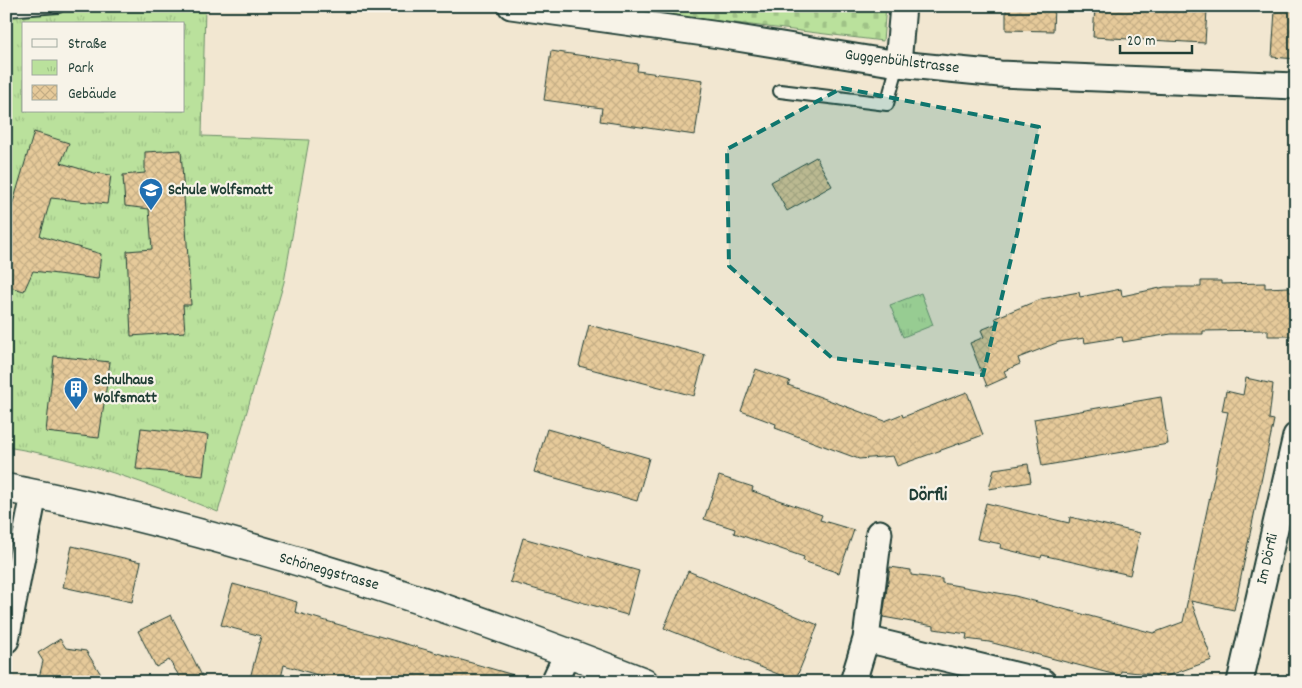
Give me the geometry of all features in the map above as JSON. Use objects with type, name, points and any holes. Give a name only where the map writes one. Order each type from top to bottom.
[{"type":"street","name":"Guggenbühlstrasse","points":[[511,6],[719,35],[898,64],[1000,74],[1296,86]]},
{"type":"street","points":[[898,64],[903,6]]},
{"type":"street","name":"Im Dörfli","points":[[1240,682],[1296,436]]},
{"type":"street","name":"Schöneggstrasse","points":[[6,488],[241,546],[386,588],[568,652],[644,682]]},
{"type":"street","points":[[6,640],[34,494]]},
{"type":"street","points":[[853,682],[866,639],[879,533]]},
{"type":"street","points":[[866,639],[1043,682]]},
{"type":"street","points":[[554,682],[568,652]]},
{"type":"lane","points":[[6,10],[58,6]]},
{"type":"lane","points":[[780,91],[887,104],[898,64]]},
{"type":"highlighted area","points":[[842,88],[1039,127],[1017,234],[983,375],[832,358],[729,266],[727,149]]},
{"type":"green space","name":"Schule Wolfsmatt","points":[[205,6],[202,136],[309,140],[284,282],[218,512],[114,473],[61,458],[6,447],[6,15]]},
{"type":"green space","points":[[595,6],[886,6],[883,41]]},
{"type":"green space","points":[[921,293],[933,325],[903,337],[890,305]]},
{"type":"building","points":[[1006,6],[1054,6],[1053,31],[1006,30]]},
{"type":"building","points":[[1095,6],[1207,10],[1205,43],[1093,37]]},
{"type":"building","points":[[1275,10],[1296,11],[1296,59],[1272,57]]},
{"type":"building","points":[[551,51],[638,64],[637,71],[703,80],[695,135],[600,121],[602,108],[544,100]]},
{"type":"building","points":[[34,132],[69,143],[61,163],[94,173],[111,175],[107,204],[51,198],[40,236],[101,254],[98,279],[33,271],[24,291],[6,286],[6,226]]},
{"type":"building","points":[[181,150],[191,305],[183,305],[185,332],[131,336],[127,251],[152,249],[149,209],[125,206],[123,175],[145,173],[145,152]]},
{"type":"building","points":[[816,157],[832,186],[787,211],[771,182]]},
{"type":"building","points":[[1201,281],[1221,281],[1221,284],[1265,283],[1265,288],[1289,287],[1289,292],[1296,292],[1296,336],[1268,336],[1268,330],[1203,331],[1203,334],[1171,334],[1123,342],[1122,337],[1085,343],[1084,338],[1059,342],[1018,358],[1020,364],[1004,371],[1007,377],[987,386],[970,343],[984,337],[981,330],[998,323],[995,318],[1041,299],[1079,292],[1080,297],[1121,289],[1122,296],[1165,287],[1201,287]]},
{"type":"building","points":[[589,325],[705,355],[694,396],[579,366]]},
{"type":"building","name":"Schulhaus Wolfsmatt","points":[[54,356],[110,362],[99,438],[46,432]]},
{"type":"building","points":[[756,369],[790,381],[788,385],[885,421],[902,414],[903,417],[967,392],[983,435],[897,466],[893,456],[859,459],[775,428],[776,424],[741,411]]},
{"type":"building","points":[[1246,378],[1273,384],[1269,419],[1274,420],[1234,610],[1191,601],[1212,660],[1159,679],[1157,675],[1121,671],[1120,676],[989,642],[966,639],[967,634],[934,629],[934,626],[883,617],[890,567],[911,570],[911,575],[942,579],[942,583],[1015,596],[1153,633],[1183,622],[1228,412],[1222,411],[1226,391],[1243,395]]},
{"type":"building","points":[[1161,397],[1168,444],[1042,466],[1034,419]]},
{"type":"building","points":[[141,428],[208,435],[203,476],[136,469]]},
{"type":"building","points":[[547,429],[649,458],[637,501],[534,472]]},
{"type":"building","points":[[1028,464],[1031,482],[989,489],[994,469]]},
{"type":"building","points":[[719,476],[753,487],[752,491],[822,515],[820,520],[854,530],[839,573],[803,561],[804,557],[734,533],[735,529],[704,519]]},
{"type":"building","points":[[986,503],[1069,523],[1070,517],[1140,533],[1130,575],[1042,555],[1041,558],[1000,548],[1001,544],[977,539]]},
{"type":"building","points":[[523,538],[639,571],[627,615],[510,582]]},
{"type":"building","points":[[72,546],[141,562],[132,602],[63,587]]},
{"type":"building","points":[[688,571],[818,625],[795,681],[664,628]]},
{"type":"building","points":[[233,584],[297,602],[295,612],[517,676],[516,682],[341,682],[284,665],[280,682],[249,682],[261,636],[221,625]]},
{"type":"building","points":[[171,615],[205,682],[183,682],[169,660],[156,667],[138,631]]},
{"type":"building","points":[[60,639],[66,648],[86,651],[106,682],[38,682],[43,661],[38,653]]},
{"type":"place","name":"Schule Wolfsmatt","points":[[151,211]]},
{"type":"place","name":"Schulhaus Wolfsmatt","points":[[76,410]]},
{"type":"district","name":"Dörfli","points":[[928,496]]}]
